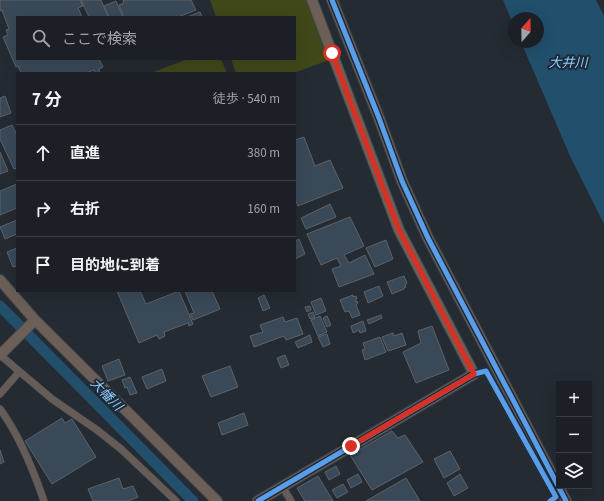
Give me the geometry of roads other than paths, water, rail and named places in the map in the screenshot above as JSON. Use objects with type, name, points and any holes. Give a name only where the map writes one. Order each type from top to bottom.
[{"type":"street","points":[[312,0],[396,224],[410,254],[474,374]]},
{"type":"street","points":[[332,0],[377,112],[402,181],[428,238],[566,501]]},
{"type":"street","points":[[0,280],[35,320],[217,501]]},
{"type":"street","points":[[35,320],[0,355],[52,399],[103,434],[176,501]]},
{"type":"street","points":[[258,501],[474,374],[486,371],[556,498],[550,501]]},
{"type":"street","points":[[0,394],[19,372]]},
{"type":"street","points":[[0,409],[8,419],[29,460],[44,501]]},
{"type":"street","points":[[282,486],[291,501]]},
{"type":"water","name":"大井川","points":[[503,0],[596,0],[604,16],[604,224],[570,156],[524,48],[544,48],[544,12],[508,12]]},
{"type":"waterway","name":"大幡川","points":[[0,306],[193,501]]}]
